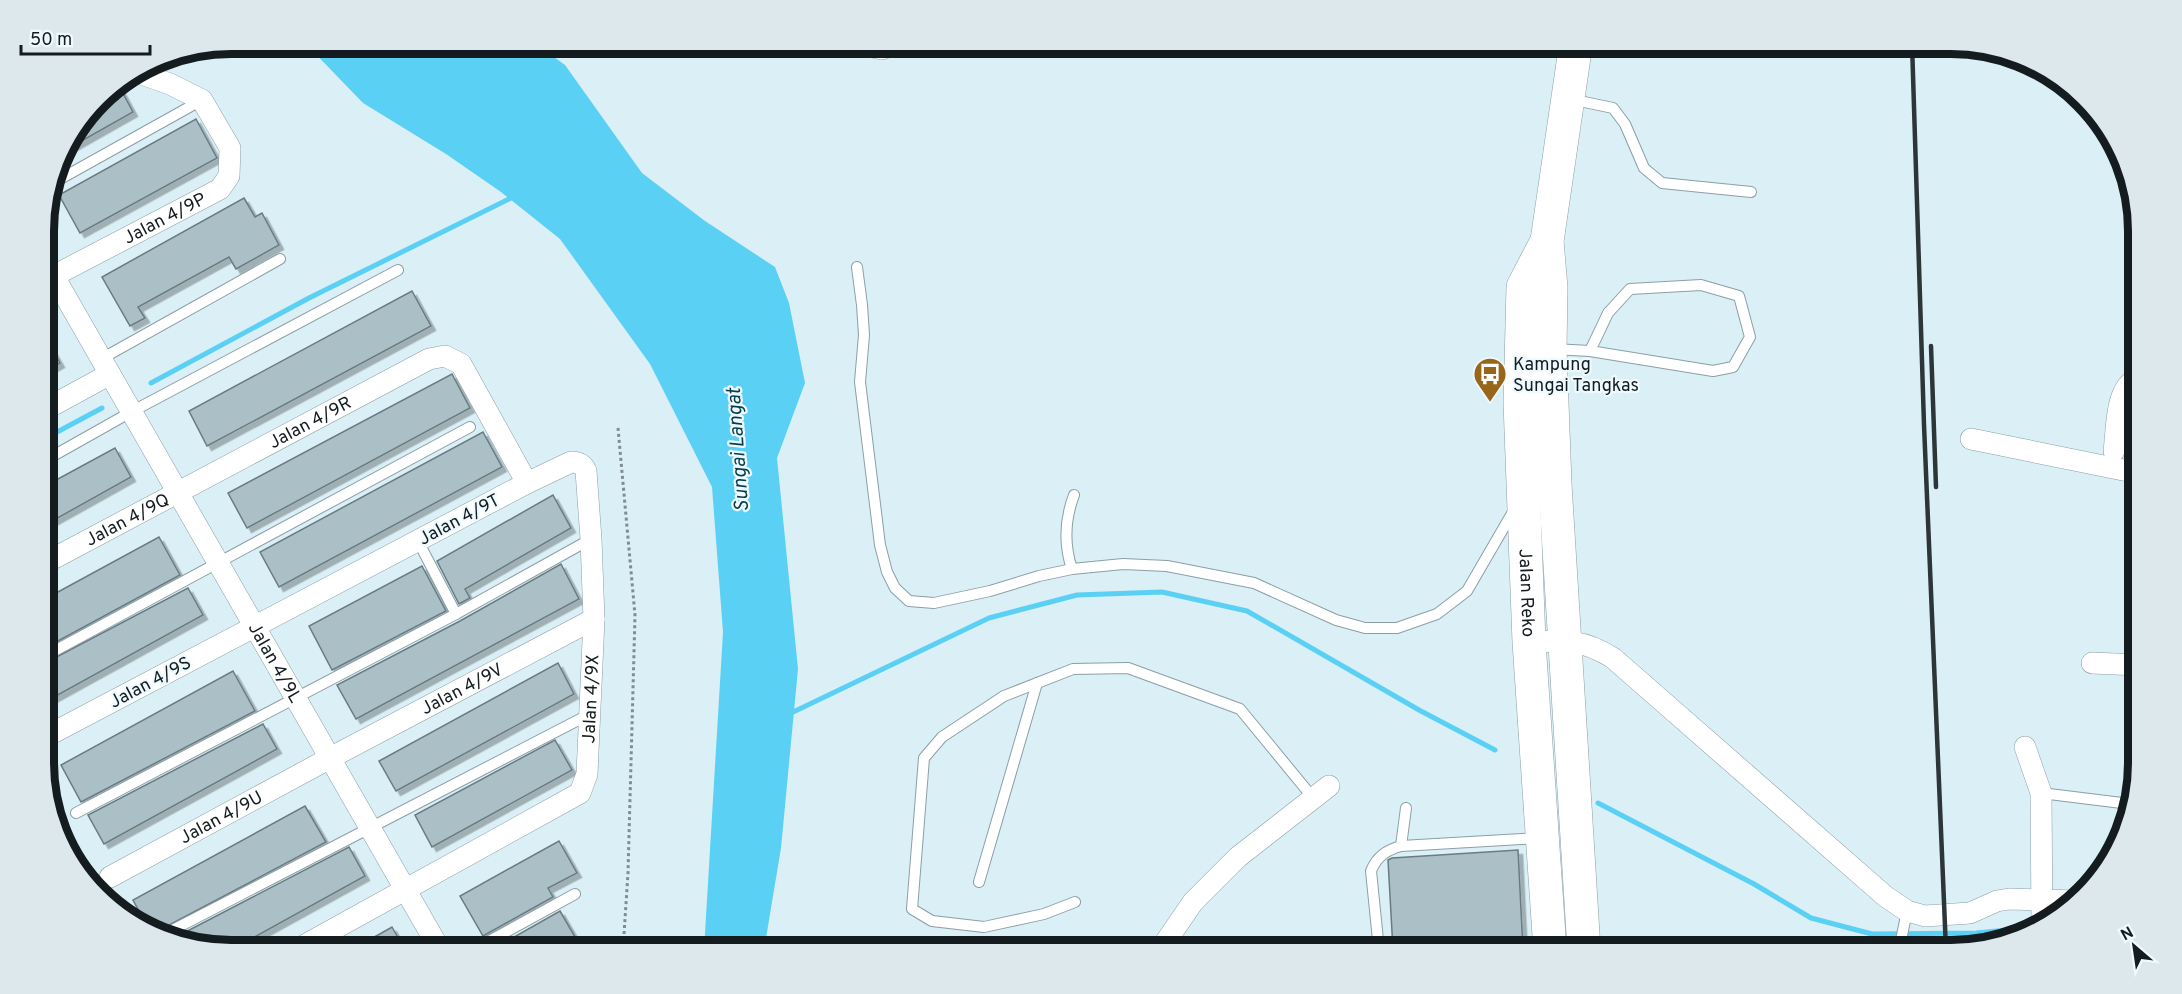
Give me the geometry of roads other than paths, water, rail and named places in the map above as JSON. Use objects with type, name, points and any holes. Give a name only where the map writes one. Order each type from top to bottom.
[{"type":"main road","name":"Jalan Reko","points":[[1574,54],[1547,241],[1551,288],[1550,349],[1565,640],[1583,940]]},
{"type":"main road","name":"Jalan Reko","points":[[1547,241],[1523,287],[1520,403],[1529,642],[1549,940]]},
{"type":"street","points":[[147,76],[170,84],[202,100]]},
{"type":"street","name":"Jalan 4/9P","points":[[54,269],[220,189],[229,176],[230,148],[202,100]]},
{"type":"street","name":"Jalan 4/9L","points":[[54,283],[106,367],[434,940]]},
{"type":"street","name":"Jalan 4/9R","points":[[177,491],[429,359],[445,356],[461,364],[527,483]]},
{"type":"street","points":[[54,403],[106,367]]},
{"type":"street","points":[[2114,451],[2122,393],[2128,386]]},
{"type":"street","points":[[1971,439],[2128,471]]},
{"type":"street","name":"Jalan 4/9X","points":[[406,891],[580,794],[587,774],[594,619],[586,471],[584,465],[571,462],[527,483]]},
{"type":"street","name":"Jalan 4/9T","points":[[254,627],[527,483]]},
{"type":"street","name":"Jalan 4/9Q","points":[[54,557],[177,491]]},
{"type":"street","name":"Jalan 4/9V","points":[[330,758],[594,619]]},
{"type":"street","name":"Jalan 4/9S","points":[[54,733],[254,627]]},
{"type":"street","points":[[1529,642],[1565,640],[1584,643],[1600,649],[1613,658],[1885,896],[1905,917],[1970,913],[2009,898],[2041,911],[2041,793],[2025,747]]},
{"type":"street","points":[[2092,663],[2128,665]]},
{"type":"street","name":"Jalan 4/9U","points":[[110,877],[330,758]]},
{"type":"street","points":[[1167,940],[1193,902],[1238,857],[1321,792]]},
{"type":"street","points":[[316,940],[406,891]]},
{"type":"lane","points":[[1567,98],[1613,108],[1625,124],[1644,168],[1662,183],[1751,192]]},
{"type":"lane","points":[[62,178],[202,100]]},
{"type":"lane","points":[[106,367],[280,259]]},
{"type":"lane","points":[[857,267],[864,335],[860,382],[880,545],[887,572],[895,588],[909,601],[934,603],[1072,569],[1123,564],[1167,566],[1254,583],[1336,620],[1365,627],[1397,628],[1437,614],[1467,591],[1523,495]]},
{"type":"lane","points":[[54,456],[131,412],[398,270]]},
{"type":"lane","points":[[1550,349],[1590,351],[1713,371],[1733,367],[1750,337],[1739,296],[1701,285],[1630,289],[1608,313],[1590,351]]},
{"type":"lane","points":[[54,651],[470,427]]},
{"type":"lane","points":[[1072,569],[1067,553],[1066,530],[1074,495]]},
{"type":"lane","points":[[76,813],[456,614],[591,540]]},
{"type":"lane","points":[[418,541],[456,614]]},
{"type":"lane","points":[[1075,902],[1044,914],[984,927],[932,921],[912,909],[924,758],[942,737],[1004,696],[1073,669],[1128,668],[1240,709],[1321,792]]},
{"type":"lane","points":[[980,882],[1037,683]]},
{"type":"lane","points":[[173,930],[590,714]]},
{"type":"lane","points":[[2041,793],[2123,803]]},
{"type":"lane","points":[[1401,846],[1406,807]]},
{"type":"lane","points":[[1378,940],[1371,871],[1380,856],[1387,850],[1401,846],[1543,838]]},
{"type":"lane","points":[[491,940],[575,894]]},
{"type":"lane","points":[[1901,940],[1905,917]]},
{"type":"water","name":"Sungai Langat","points":[[316,54],[550,54],[565,65],[642,173],[705,221],[775,267],[789,303],[805,383],[777,458],[798,669],[781,848],[766,940],[705,940],[723,632],[712,487],[650,364],[560,239],[501,192],[446,154],[363,103]]},
{"type":"waterway","points":[[151,383],[309,298],[515,196]]},
{"type":"waterway","points":[[54,434],[102,408]]},
{"type":"waterway","points":[[789,714],[989,618],[1077,595],[1162,592],[1247,611],[1419,710],[1495,750]]},
{"type":"waterway","points":[[1598,803],[1754,884],[1811,918],[1872,934],[1976,933],[2011,930]]},
{"type":"railway","points":[[1912,54],[1924,425],[1946,940]]},
{"type":"railway","points":[[1931,346],[1936,487]]},
{"type":"place","name":"Kampung Sungai Tangkas","points":[[1490,403]]}]
